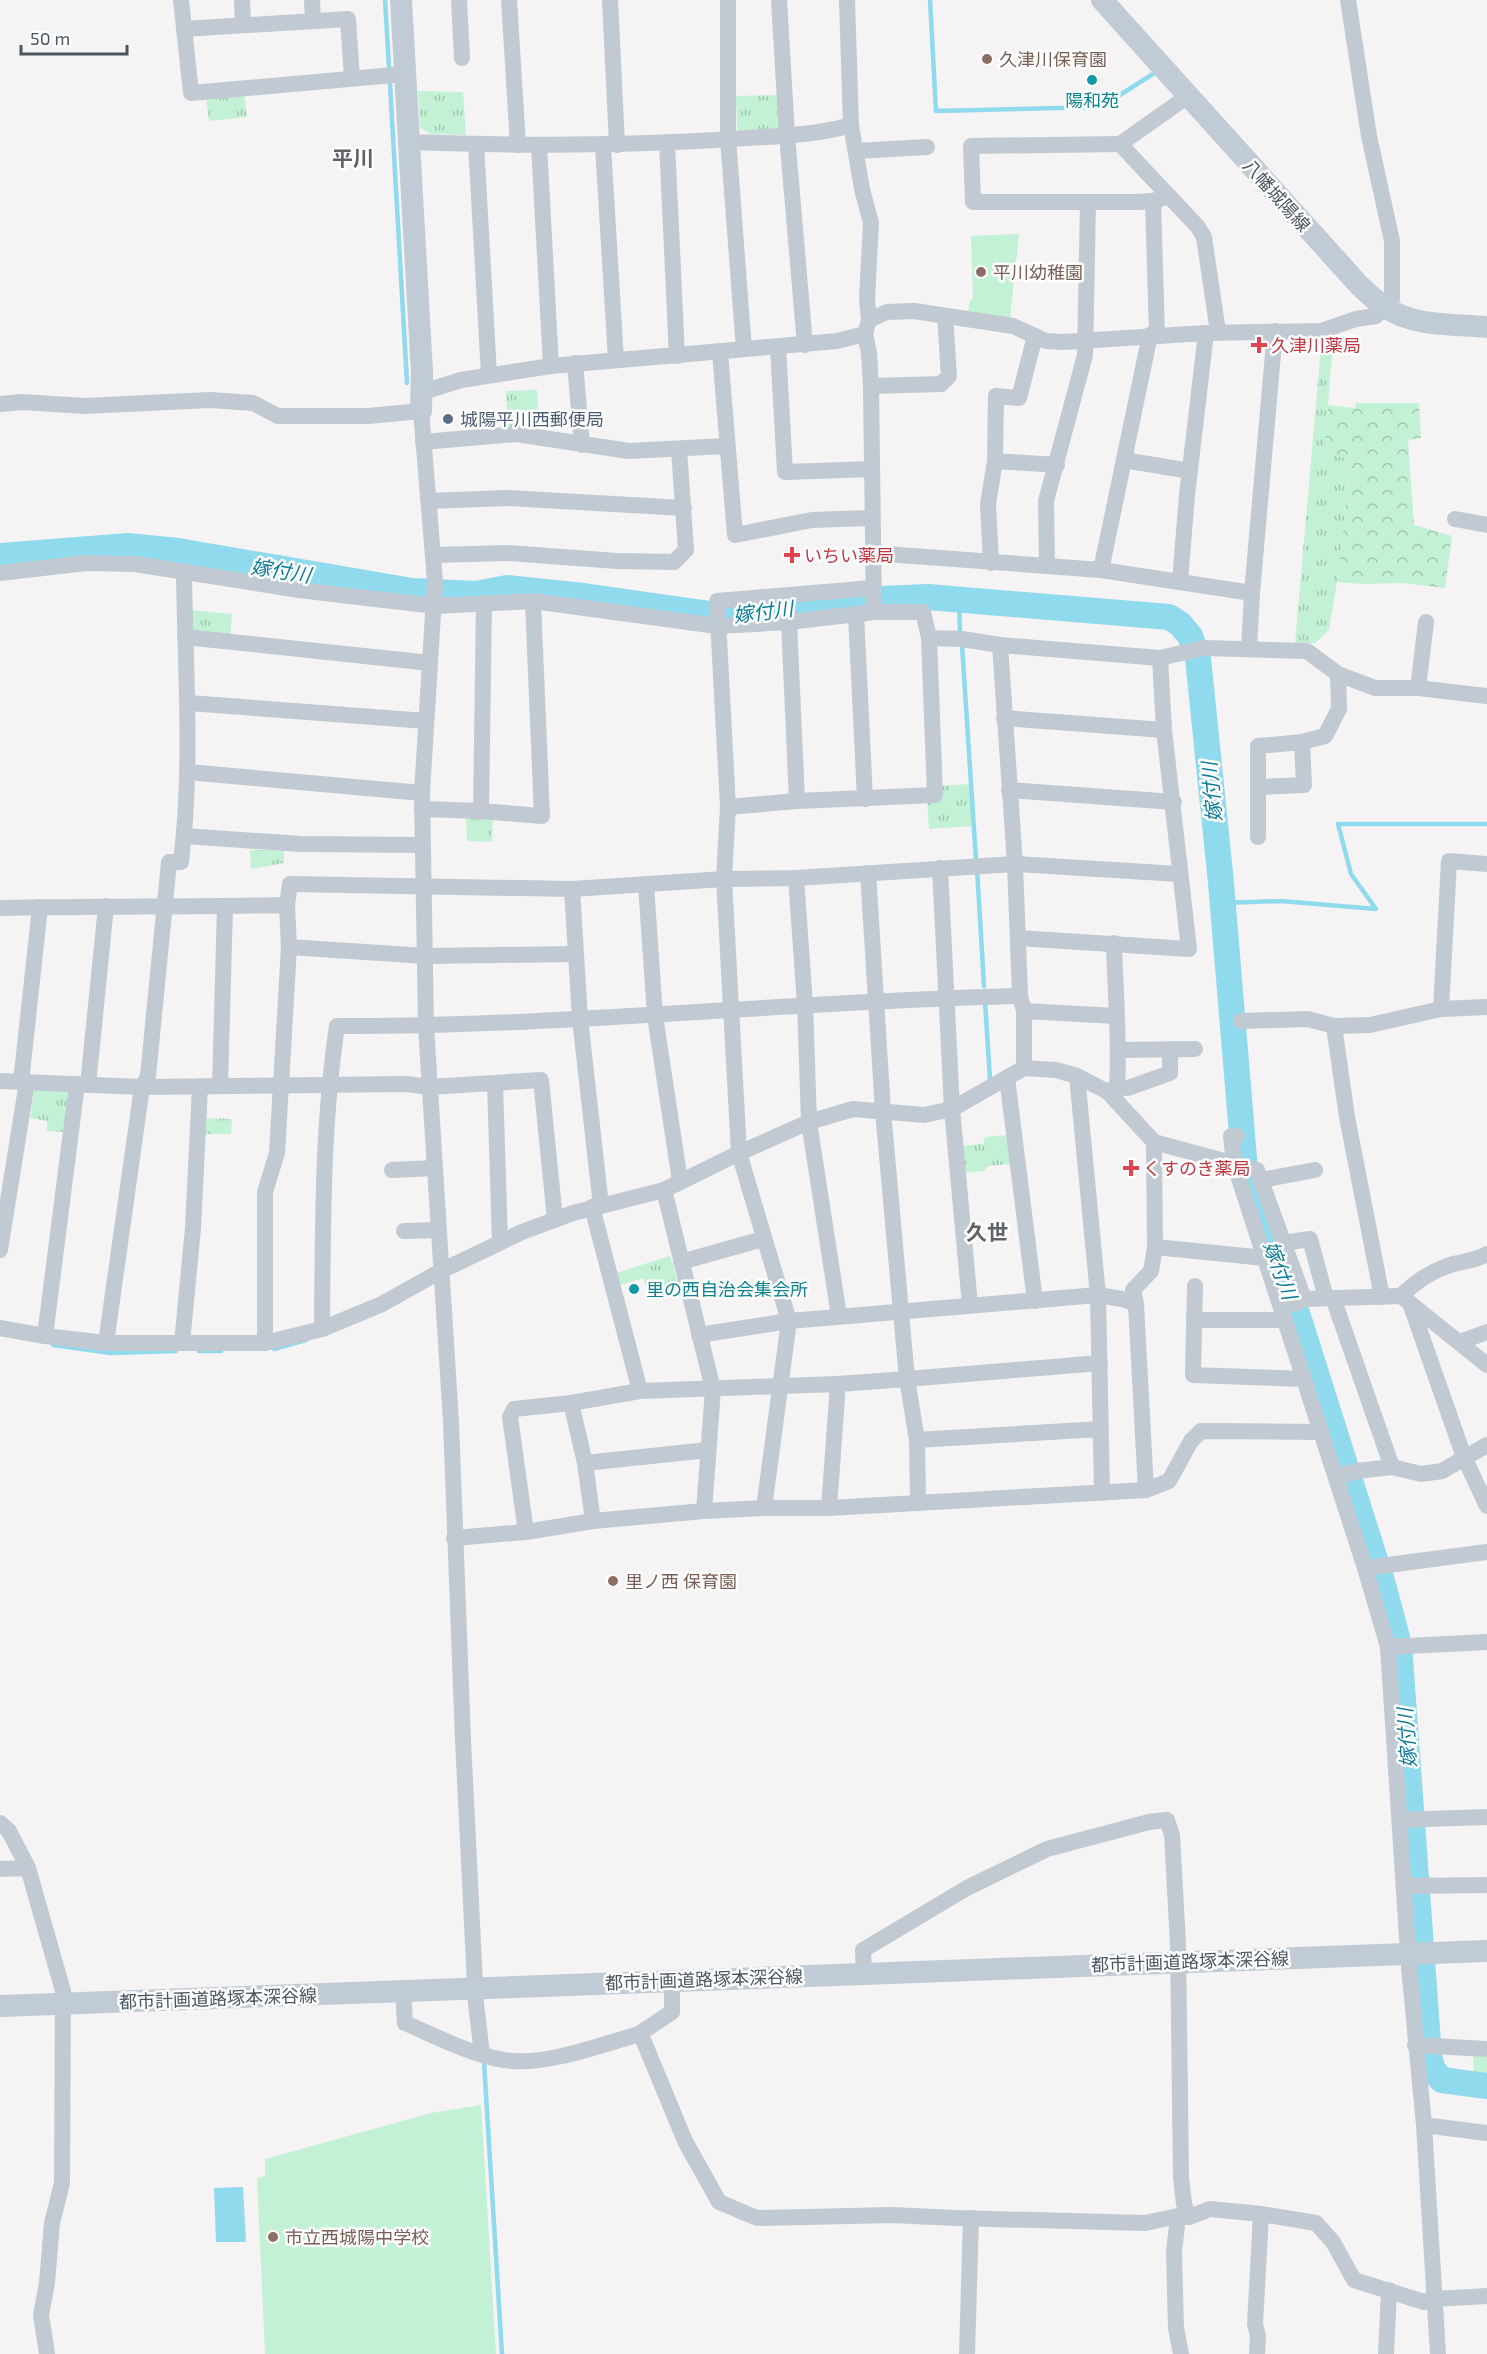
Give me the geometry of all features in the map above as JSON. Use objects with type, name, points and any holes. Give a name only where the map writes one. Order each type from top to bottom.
[{"type":"street","points":[[181,0],[191,93],[405,74]]},
{"type":"street","points":[[242,0],[243,24]]},
{"type":"street","points":[[312,0],[313,20]]},
{"type":"street","points":[[401,0],[423,442],[435,581],[421,845],[425,887],[426,1026],[437,1230],[451,1422],[454,1538],[475,1988],[482,2054]]},
{"type":"street","points":[[459,0],[462,58]]},
{"type":"street","points":[[509,0],[518,145]]},
{"type":"street","points":[[610,0],[610,145],[615,360]]},
{"type":"street","points":[[728,0],[728,139],[744,349]]},
{"type":"street","points":[[779,0],[787,135],[805,345]]},
{"type":"street","points":[[847,0],[851,125],[862,189],[871,223],[867,327],[871,386],[874,612]]},
{"type":"street","name":"八幡城陽線","points":[[1102,0],[1359,285],[1385,307],[1400,315],[1431,323],[1487,327]]},
{"type":"street","points":[[0,404],[22,402],[85,406],[210,400],[253,403],[278,416],[368,416],[422,401],[461,380],[489,375],[575,363],[778,348],[837,341],[867,327],[887,312],[914,311],[1013,326],[1046,341],[1153,335],[1322,331],[1356,319],[1377,316],[1392,299],[1392,241],[1369,136],[1348,0]]},
{"type":"street","points":[[184,29],[348,19],[352,78]]},
{"type":"street","points":[[1161,199],[1088,202],[974,202],[971,146],[1120,144],[1188,96]]},
{"type":"street","points":[[409,142],[518,145],[667,143],[787,135],[838,129],[851,125]]},
{"type":"street","points":[[667,143],[677,356]]},
{"type":"street","points":[[476,144],[489,375]]},
{"type":"street","points":[[1120,144],[1161,199],[1198,227],[1204,237],[1212,333],[1190,471],[1180,581]]},
{"type":"street","points":[[539,145],[551,366]]},
{"type":"street","points":[[856,151],[927,147]]},
{"type":"street","points":[[1101,570],[1153,335],[1161,199]]},
{"type":"street","points":[[1047,567],[1046,501],[1085,355],[1088,202]]},
{"type":"street","points":[[871,386],[941,384],[949,376],[945,315]]},
{"type":"street","points":[[1249,648],[1275,331]]},
{"type":"street","points":[[991,563],[988,504],[995,461],[996,396],[1019,398],[1035,336]]},
{"type":"street","points":[[778,348],[785,471],[872,469]]},
{"type":"street","points":[[720,352],[735,534],[812,520],[872,518]]},
{"type":"street","points":[[575,363],[582,445]]},
{"type":"street","points":[[423,442],[516,434],[629,451],[726,446]]},
{"type":"street","points":[[433,555],[508,553],[617,561],[674,561],[687,550],[679,448]]},
{"type":"street","points":[[1124,460],[1190,471]]},
{"type":"street","points":[[995,461],[1057,465]]},
{"type":"street","points":[[429,501],[507,498],[684,508]]},
{"type":"street","points":[[1455,519],[1487,525]]},
{"type":"street","points":[[872,554],[1101,570],[1252,593]]},
{"type":"street","points":[[0,573],[86,563],[135,564],[300,590],[435,603],[533,601],[717,626],[789,622],[874,612],[923,612],[929,638],[936,795],[797,801],[728,807]]},
{"type":"street","points":[[106,1343],[142,1087],[148,1076],[169,861],[181,862],[184,836],[189,703],[184,572]]},
{"type":"street","points":[[764,1508],[789,1321],[739,1153],[724,879],[728,807],[717,602],[872,588]]},
{"type":"street","points":[[188,772],[422,801],[481,811],[542,816],[533,601]]},
{"type":"street","points":[[481,811],[484,603]]},
{"type":"street","points":[[856,614],[865,799]]},
{"type":"street","points":[[789,622],[797,801]]},
{"type":"street","points":[[1418,688],[1426,622]]},
{"type":"street","points":[[185,637],[430,663]]},
{"type":"street","points":[[929,638],[962,639],[1000,645],[1160,658],[1204,648],[1307,651],[1338,674],[1375,688],[1418,688],[1487,696]]},
{"type":"street","points":[[1000,645],[1024,1068]]},
{"type":"street","points":[[1018,938],[1189,949],[1164,730],[1160,658]]},
{"type":"street","points":[[1258,837],[1258,746],[1302,742],[1325,736],[1339,710],[1338,674]]},
{"type":"street","points":[[189,703],[426,721]]},
{"type":"street","points":[[1004,718],[1164,730]]},
{"type":"street","points":[[1258,787],[1304,785],[1302,742]]},
{"type":"street","points":[[1009,790],[1174,802]]},
{"type":"street","points":[[184,836],[301,844],[421,845]]},
{"type":"street","points":[[1441,1009],[1449,861],[1487,864]]},
{"type":"street","points":[[265,1343],[265,1192],[277,1153],[279,1084],[289,947],[287,905],[290,884],[572,889],[1014,864],[1179,874]]},
{"type":"street","points":[[940,868],[952,1109],[970,1305]]},
{"type":"street","points":[[868,873],[883,1111],[907,1379],[917,1440],[918,1503]]},
{"type":"street","points":[[796,878],[805,1004],[809,1122],[839,1316]]},
{"type":"street","points":[[646,885],[655,1016],[681,1181]]},
{"type":"street","points":[[572,889],[575,954],[596,1207],[640,1391]]},
{"type":"street","points":[[0,908],[287,905]]},
{"type":"street","points":[[45,1336],[106,906]]},
{"type":"street","points":[[220,1086],[225,906]]},
{"type":"street","points":[[0,1250],[24,1082],[40,907]]},
{"type":"street","points":[[1114,943],[1119,1050],[1112,1089],[1154,1142],[1234,1163],[1259,1175],[1315,1170]]},
{"type":"street","points":[[289,947],[426,956],[575,954]]},
{"type":"street","points":[[322,1329],[323,1184],[328,1084],[337,1026],[426,1026],[655,1016],[805,1004],[948,998],[1022,1004],[1116,1016]]},
{"type":"street","points":[[1241,1021],[1308,1019],[1334,1026],[1370,1025],[1441,1009],[1487,1007]]},
{"type":"street","points":[[1334,1026],[1347,1117],[1382,1297]]},
{"type":"street","points":[[1119,1050],[1196,1049]]},
{"type":"street","points":[[0,1328],[106,1343],[265,1343],[322,1329],[382,1304],[500,1242],[555,1219],[664,1190],[809,1122],[853,1109],[924,1115],[952,1109],[1024,1068],[1056,1070],[1112,1089],[1128,1088],[1170,1073],[1170,1050]]},
{"type":"street","points":[[1077,1076],[1098,1295],[1102,1493]]},
{"type":"street","points":[[1007,1078],[1035,1301]]},
{"type":"street","points":[[0,1081],[142,1087],[279,1084],[406,1084],[429,1087],[541,1080],[555,1219]]},
{"type":"street","points":[[495,1083],[500,1242]]},
{"type":"street","points":[[182,1343],[193,1228],[200,1086]]},
{"type":"street","points":[[1237,1136],[1231,1136],[1234,1163],[1365,1568],[1388,1647],[1400,1820],[1413,1887],[1418,1953],[1415,2045],[1424,2125],[1438,2354]]},
{"type":"street","points":[[1146,1490],[1136,1304],[1133,1290],[1150,1271],[1155,1247],[1154,1142]]},
{"type":"street","points":[[392,1170],[434,1168]]},
{"type":"street","points":[[1259,1175],[1304,1299]]},
{"type":"street","points":[[664,1190],[713,1389],[704,1511]]},
{"type":"street","points":[[404,1232],[437,1230]]},
{"type":"street","points":[[681,1262],[763,1239]]},
{"type":"street","points":[[1283,1243],[1310,1239],[1392,1467]]},
{"type":"street","points":[[1155,1247],[1264,1258]]},
{"type":"street","points":[[1487,1254],[1477,1260],[1449,1266],[1414,1283],[1406,1300],[1464,1457],[1487,1506]]},
{"type":"street","points":[[1195,1286],[1193,1375],[1304,1379]]},
{"type":"street","points":[[699,1335],[789,1321],[1098,1295],[1136,1304]]},
{"type":"street","points":[[1194,1320],[1283,1315],[1304,1299],[1382,1297],[1406,1300],[1487,1365]]},
{"type":"street","points":[[1460,1342],[1487,1332]]},
{"type":"street","points":[[526,1532],[510,1417],[514,1409],[572,1403],[640,1391],[838,1384],[1100,1363]]},
{"type":"street","points":[[829,1508],[838,1384]]},
{"type":"street","points":[[572,1403],[585,1462],[593,1521]]},
{"type":"street","points":[[917,1440],[1101,1429]]},
{"type":"street","points":[[454,1538],[526,1532],[593,1521],[704,1511],[829,1508],[1146,1490],[1169,1481],[1191,1441],[1201,1431],[1321,1432]]},
{"type":"street","points":[[1336,1477],[1357,1471],[1392,1467],[1421,1474],[1442,1471],[1487,1445]]},
{"type":"street","points":[[585,1462],[708,1450]]},
{"type":"street","points":[[1365,1568],[1487,1552]]},
{"type":"street","points":[[1388,1647],[1487,1642]]},
{"type":"street","points":[[1400,1820],[1487,1817]]},
{"type":"street","points":[[864,1974],[863,1950],[967,1888],[1047,1849],[1149,1822],[1167,1820],[1172,1835],[1178,1961],[1181,2177],[1184,2204],[1174,2252],[1176,2328],[1181,2354]]},
{"type":"street","points":[[0,1823],[9,1831],[28,1868],[55,1971],[62,1984],[62,2183],[52,2223],[47,2283],[41,2315],[47,2354]]},
{"type":"street","points":[[0,1869],[28,1868]]},
{"type":"street","points":[[1413,1887],[1487,1886]]},
{"type":"street","name":"都市計画道路塚本深谷線","points":[[0,2006],[1487,1951]]},
{"type":"street","points":[[403,1991],[405,2022],[482,2054],[504,2061],[526,2061],[578,2052],[639,2034],[672,2012],[672,1981]]},
{"type":"street","points":[[639,2034],[685,2141],[719,2202],[757,2218],[892,2215],[1145,2223],[1183,2217],[1210,2209],[1261,2214],[1316,2223],[1333,2242],[1354,2280],[1424,2302],[1434,2298],[1487,2296]]},
{"type":"street","points":[[1415,2045],[1487,2049]]},
{"type":"street","points":[[1424,2125],[1487,2133]]},
{"type":"street","points":[[1257,2353],[1258,2336],[1255,2324],[1261,2214]]},
{"type":"street","points":[[967,2354],[971,2218]]},
{"type":"street","points":[[1386,2354],[1389,2290]]},
{"type":"green space","points":[[418,91],[463,92],[466,135],[431,134],[420,128]]},
{"type":"green space","points":[[244,93],[247,117],[209,121],[206,97]]},
{"type":"green space","points":[[779,95],[780,127],[775,132],[743,133],[737,129],[736,96]]},
{"type":"green space","points":[[1019,234],[1010,318],[968,312],[970,300],[973,299],[971,236]]},
{"type":"green space","points":[[1334,333],[1324,452],[1351,460],[1337,582],[1329,630],[1315,643],[1295,643],[1322,336]]},
{"type":"green space","points":[[537,390],[539,433],[508,430],[506,391]]},
{"type":"green space","points":[[1356,403],[1419,403],[1421,438],[1408,440],[1414,525],[1452,536],[1445,588],[1402,583],[1337,582],[1351,460],[1324,452],[1328,405],[1355,408]]},
{"type":"green space","points":[[189,610],[232,614],[230,638],[197,635],[190,625]]},
{"type":"green space","points":[[970,784],[973,826],[929,829],[927,800],[939,786]]},
{"type":"green space","points":[[466,814],[493,815],[492,842],[467,841]]},
{"type":"green space","points":[[250,850],[284,850],[284,863],[251,869]]},
{"type":"green space","points":[[34,1090],[68,1090],[64,1132],[47,1131],[47,1121],[30,1118]]},
{"type":"green space","points":[[203,1118],[232,1119],[231,1134],[203,1134]]},
{"type":"green space","points":[[1008,1135],[1012,1164],[988,1166],[984,1171],[962,1173],[960,1146],[983,1144],[985,1137]]},
{"type":"green space","points":[[670,1256],[679,1284],[648,1293],[643,1278],[620,1285],[616,1273]]},
{"type":"green space","points":[[1473,2056],[1487,2057],[1487,2079],[1474,2078]]},
{"type":"green space","points":[[481,2105],[496,2354],[265,2354],[257,2178],[265,2176],[265,2159],[431,2113]]},
{"type":"water","points":[[243,2187],[246,2242],[216,2242],[214,2188]]},
{"type":"waterway","points":[[385,0],[389,67]]},
{"type":"waterway","points":[[930,0],[936,111],[1101,107],[1153,74]]},
{"type":"waterway","points":[[390,84],[407,383]]},
{"type":"waterway","name":"嫁付川","points":[[0,556],[128,546],[178,551],[412,591],[476,594],[507,588],[584,596],[724,616],[855,600],[928,597],[1169,617],[1180,624],[1190,636],[1198,658],[1221,883],[1245,1170],[1296,1310],[1384,1588],[1399,1645],[1429,2057],[1433,2070],[1442,2080],[1487,2086]]},
{"type":"waterway","points":[[959,599],[960,633]]},
{"type":"waterway","points":[[962,645],[976,860]]},
{"type":"waterway","points":[[1223,903],[1281,901],[1376,909],[1351,874],[1338,824],[1487,824]]},
{"type":"waterway","points":[[977,869],[984,986]]},
{"type":"waterway","points":[[985,1002],[990,1079]]},
{"type":"waterway","points":[[274,1349],[306,1340]]},
{"type":"waterway","points":[[53,1345],[111,1353],[176,1351]]},
{"type":"waterway","points":[[199,1351],[221,1351]]},
{"type":"waterway","points":[[484,2062],[502,2354]]},
{"type":"place","name":"久津川保育園","points":[[987,59]]},
{"type":"place","name":"陽和苑","points":[[1092,80]]},
{"type":"place","name":"平川幼稚園","points":[[981,272]]},
{"type":"place","name":"久津川薬局","points":[[1259,345]]},
{"type":"place","name":"城陽平川西郵便局","points":[[448,419]]},
{"type":"place","name":"いちい薬局","points":[[792,555]]},
{"type":"place","name":"くすのき薬局","points":[[1131,1168]]},
{"type":"place","name":"里の西自治会集会所","points":[[634,1289]]},
{"type":"place","name":"里ノ西 保育園","points":[[613,1581]]},
{"type":"place","name":"市立西城陽中学校","points":[[273,2237]]},
{"type":"district","name":"平川","points":[[353,157]]},
{"type":"district","name":"久世","points":[[987,1231]]}]
